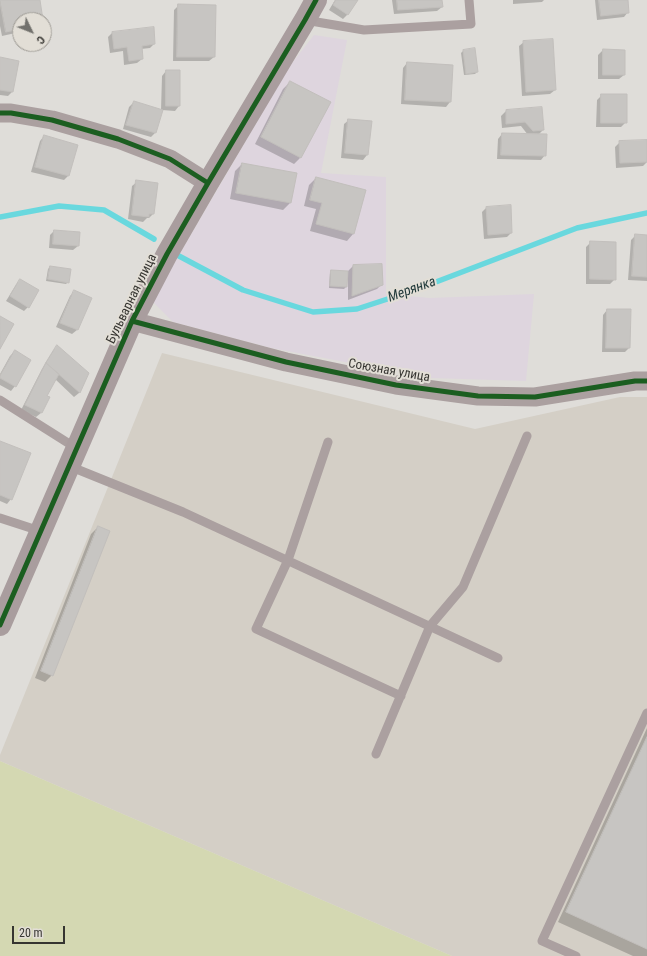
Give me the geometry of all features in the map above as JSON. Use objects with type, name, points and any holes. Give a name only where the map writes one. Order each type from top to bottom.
[{"type":"street","name":"Бульварная улица","points":[[0,625],[132,321],[167,254],[316,0]]},
{"type":"street","points":[[0,112],[52,120],[118,138],[170,159],[208,183]]},
{"type":"street","name":"Союзная улица","points":[[132,321],[286,362],[396,385],[478,396],[534,397],[635,381],[647,381]]},
{"type":"lane","points":[[305,20],[364,30],[471,24],[469,0]]},
{"type":"lane","points":[[0,400],[73,457],[183,512],[498,658]]},
{"type":"lane","points":[[376,754],[430,626],[464,587],[527,436]]},
{"type":"lane","points":[[328,442],[288,560],[256,629],[401,696]]},
{"type":"lane","points":[[0,518],[40,531]]},
{"type":"lane","points":[[576,956],[542,941],[647,713]]},
{"type":"shaded area","points":[[314,35],[347,40],[321,173],[386,177],[386,294],[430,298],[534,294],[526,381],[430,378],[271,348],[173,322],[152,301],[289,67]]},
{"type":"shaded area","points":[[162,353],[475,429],[620,397],[647,397],[647,956],[452,956],[0,761],[0,755]]},
{"type":"green space","points":[[0,761],[452,956],[0,956]]},
{"type":"building","points":[[0,0],[40,0],[42,12],[12,12],[12,31],[6,32]]},
{"type":"building","points":[[336,0],[358,0],[348,15],[333,5]]},
{"type":"building","points":[[397,0],[442,0],[443,7],[398,10]]},
{"type":"building","points":[[599,0],[628,0],[629,13],[601,16]]},
{"type":"building","points":[[178,4],[216,5],[215,57],[177,57]]},
{"type":"building","points":[[154,27],[155,44],[142,46],[143,59],[129,61],[127,47],[114,49],[112,32]]},
{"type":"building","points":[[553,39],[556,90],[526,92],[523,41]]},
{"type":"building","points":[[475,48],[478,72],[466,74],[463,50]]},
{"type":"building","points":[[603,49],[625,50],[625,75],[603,75]]},
{"type":"building","points":[[0,57],[19,61],[13,92],[0,90]]},
{"type":"building","points":[[407,62],[453,65],[451,102],[405,100]]},
{"type":"building","points":[[166,70],[180,70],[180,106],[166,106]]},
{"type":"building","points":[[290,81],[331,102],[301,158],[261,137]]},
{"type":"building","points":[[601,94],[627,94],[627,123],[601,123]]},
{"type":"building","points":[[134,101],[163,110],[156,133],[126,125]]},
{"type":"building","points":[[542,107],[544,130],[533,131],[525,122],[506,124],[506,110]]},
{"type":"building","points":[[348,119],[372,121],[368,155],[345,153]]},
{"type":"building","points":[[502,133],[547,134],[546,156],[501,155]]},
{"type":"building","points":[[44,135],[78,145],[69,176],[35,167]]},
{"type":"building","points":[[647,140],[647,162],[620,163],[619,141]]},
{"type":"building","points":[[242,163],[297,173],[291,203],[236,193]]},
{"type":"building","points":[[316,177],[366,190],[354,234],[316,224],[322,203],[310,200]]},
{"type":"building","points":[[136,180],[158,183],[154,214],[149,214],[149,217],[132,215]]},
{"type":"building","points":[[511,205],[512,233],[488,235],[486,207]]},
{"type":"building","points":[[54,230],[80,232],[79,246],[53,244]]},
{"type":"building","points":[[635,234],[647,235],[647,277],[632,276]]},
{"type":"building","points":[[590,241],[616,242],[616,280],[590,279]]},
{"type":"building","points":[[382,264],[383,285],[352,296],[353,265]]},
{"type":"building","points":[[50,266],[71,269],[69,283],[48,279]]},
{"type":"building","points":[[331,270],[348,271],[347,287],[330,286]]},
{"type":"building","points":[[20,279],[39,290],[29,308],[10,296]]},
{"type":"building","points":[[74,290],[92,298],[78,330],[60,323]]},
{"type":"building","points":[[607,309],[631,309],[630,348],[606,348]]},
{"type":"building","points":[[0,316],[14,324],[0,349]]},
{"type":"building","points":[[57,345],[89,373],[80,393],[46,363]]},
{"type":"building","points":[[15,350],[31,360],[16,387],[0,378]]},
{"type":"building","points":[[46,363],[59,374],[47,396],[50,397],[42,413],[25,405]]},
{"type":"building","points":[[0,441],[31,453],[12,500],[0,495]]},
{"type":"building","points":[[98,526],[110,531],[53,676],[41,671]]},
{"type":"building","points":[[647,737],[647,949],[566,912]]},
{"type":"waterway","name":"Мерянка","points":[[0,217],[59,206],[104,210],[154,239]]},
{"type":"waterway","name":"Мерянка","points":[[179,256],[243,290],[313,312],[357,309],[415,290],[577,228],[647,213]]},
{"type":"cycle path","points":[[0,625],[132,321],[167,254],[316,0]]},
{"type":"cycle path","points":[[0,113],[11,113],[52,120],[118,139],[170,159],[208,183]]},
{"type":"cycle path","points":[[132,321],[286,362],[396,385],[478,396],[535,397],[635,381],[647,381]]}]
